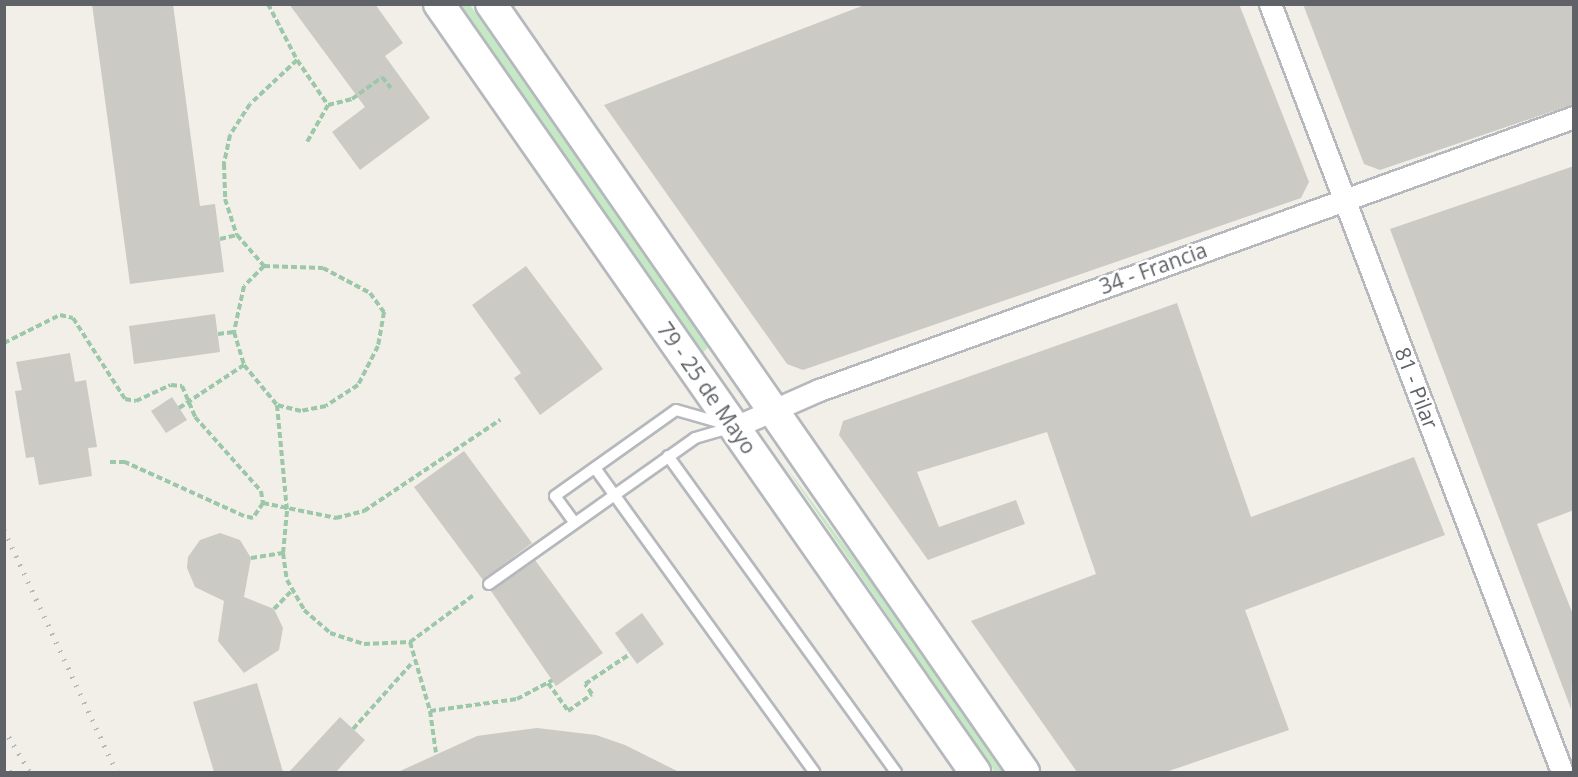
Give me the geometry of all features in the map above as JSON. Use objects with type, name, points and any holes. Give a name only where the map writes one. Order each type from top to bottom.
[{"type":"main road","name":"79 - 25 de Mayo","points":[[439,4],[975,772]]},
{"type":"main road","name":"79 - 25 de Mayo","points":[[491,4],[1024,772]]},
{"type":"street","name":"81 - Pilar","points":[[1270,4],[1562,772]]},
{"type":"street","name":"34 - Francia","points":[[735,427],[774,409],[1345,197],[1574,117]]},
{"type":"lane","points":[[574,522],[555,496],[676,410],[735,427]]},
{"type":"lane","points":[[489,584],[695,438],[735,427]]},
{"type":"lane","points":[[668,456],[896,772]]},
{"type":"lane","points":[[595,468],[814,772]]},
{"type":"path","points":[[268,4],[297,60],[327,105]]},
{"type":"path","points":[[264,266],[237,236],[225,199],[224,164],[230,135],[250,104],[297,60]]},
{"type":"path","points":[[307,142],[327,105],[352,99],[382,77],[391,88]]},
{"type":"path","points":[[220,239],[237,236]]},
{"type":"path","points":[[277,405],[301,411],[326,406],[358,385],[378,346],[384,312],[370,293],[323,268],[291,264],[264,266],[244,286],[234,332],[244,364],[277,405],[287,511],[283,553],[292,589],[304,610],[330,633],[364,644],[410,642],[489,584]]},
{"type":"path","points":[[4,343],[60,315],[73,318],[125,399],[136,401],[171,385],[182,386],[195,417],[261,491],[263,503],[254,518],[244,516],[125,462],[107,462]]},
{"type":"path","points":[[218,334],[234,332]]},
{"type":"path","points":[[180,408],[244,364]]},
{"type":"path","points":[[263,503],[287,511],[336,518],[364,511],[500,420]]},
{"type":"path","points":[[251,558],[283,553]]},
{"type":"path","points":[[274,609],[292,589]]},
{"type":"path","points":[[410,642],[413,662],[430,711],[436,753]]},
{"type":"path","points":[[430,711],[516,699],[550,681],[568,711],[592,694],[585,684],[630,654]]},
{"type":"path","points":[[353,729],[413,662]]},
{"type":"green space","points":[[460,5],[470,5],[709,347],[702,353]]},
{"type":"green space","points":[[783,463],[862,569],[1004,772],[995,772]]},
{"type":"building","points":[[92,4],[173,4],[200,206],[215,204],[224,272],[130,284]]},
{"type":"building","points":[[289,4],[375,4],[403,43],[385,56],[430,118],[360,170],[332,132],[365,107]]},
{"type":"building","points":[[867,4],[1239,4],[1309,182],[1301,198],[803,370],[787,364],[604,105]]},
{"type":"building","points":[[1303,4],[1574,4],[1574,104],[1380,170],[1364,164]]},
{"type":"building","points":[[1574,166],[1574,510],[1537,524],[1574,617],[1571,709],[1390,229]]},
{"type":"building","points":[[526,266],[603,369],[540,415],[514,378],[521,373],[472,305]]},
{"type":"building","points":[[1177,303],[1251,517],[1414,457],[1445,535],[1245,610],[1289,730],[1166,772],[1077,772],[971,621],[1096,574],[1047,432],[917,472],[939,527],[1016,500],[1025,524],[928,560],[839,435],[843,421]]},
{"type":"building","points":[[215,314],[220,352],[134,364],[129,326]]},
{"type":"building","points":[[70,353],[75,382],[86,380],[97,447],[88,448],[92,476],[39,485],[34,457],[26,458],[15,391],[22,390],[16,362]]},
{"type":"building","points":[[172,397],[187,420],[166,433],[151,411]]},
{"type":"building","points":[[464,451],[532,543],[483,580],[414,487]]},
{"type":"building","points":[[220,533],[240,540],[251,558],[244,597],[274,609],[283,628],[279,650],[244,673],[218,641],[224,601],[195,587],[187,568],[188,557],[200,540]]},
{"type":"building","points":[[535,560],[603,653],[556,686],[491,591]]},
{"type":"building","points":[[642,613],[664,644],[637,664],[615,633]]},
{"type":"building","points":[[257,683],[283,772],[214,772],[193,702]]},
{"type":"building","points":[[340,717],[365,740],[336,772],[289,772]]},
{"type":"building","points":[[537,728],[596,735],[625,745],[679,772],[398,772],[477,736]]},
{"type":"railway","points":[[4,530],[117,772]]},
{"type":"railway","points":[[4,729],[30,772]]},
{"type":"railway","points":[[4,763],[10,772]]}]
